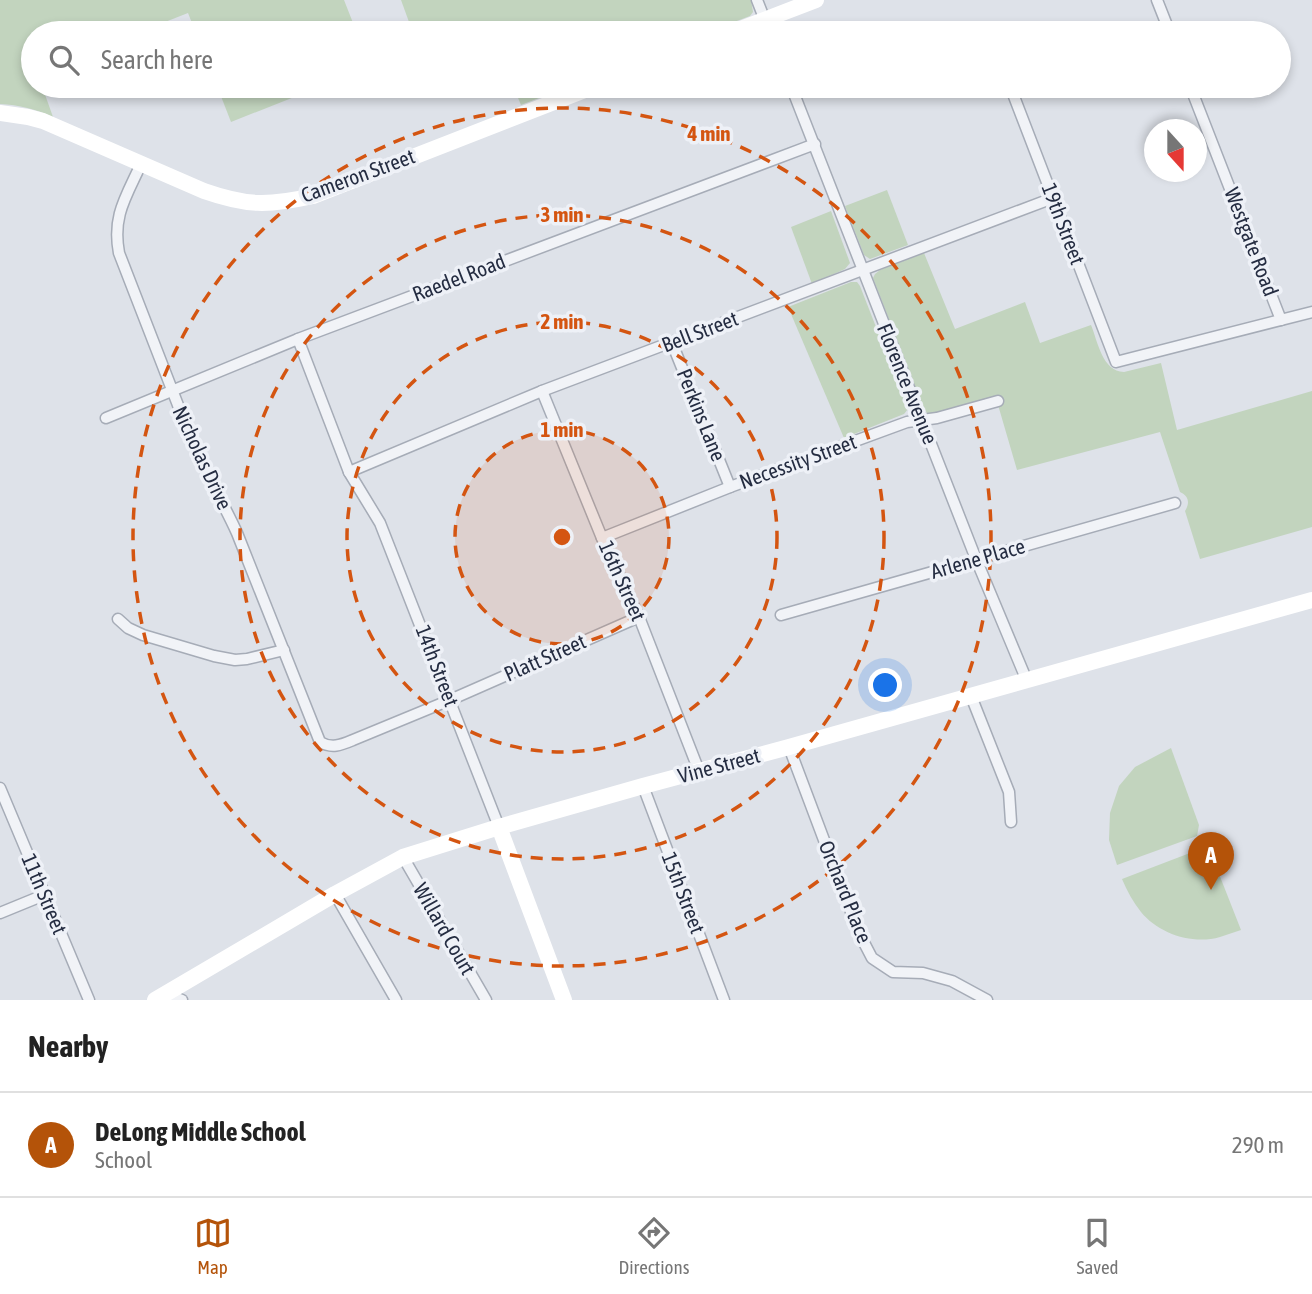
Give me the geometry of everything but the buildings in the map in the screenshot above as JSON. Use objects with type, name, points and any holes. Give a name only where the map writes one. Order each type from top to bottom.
[{"type":"street","points":[[757,0],[766,21]]},
{"type":"street","points":[[777,21],[816,0]]},
{"type":"street","points":[[1157,0],[1165,21]]},
{"type":"street","name":"Cameron Street","points":[[0,113],[43,121],[204,191],[249,204],[282,203],[313,196],[564,98]]},
{"type":"street","name":"Florence Avenue","points":[[796,98],[976,559],[1027,681]]},
{"type":"street","name":"19th Street","points":[[1015,98],[1116,362],[1281,320]]},
{"type":"street","name":"Westgate Road","points":[[1195,98],[1281,320]]},
{"type":"street","name":"Raedel Road","points":[[106,418],[298,338],[815,144]]},
{"type":"street","name":"Nicholas Drive","points":[[141,164],[117,222],[119,253],[206,475],[227,510],[320,742],[327,746]]},
{"type":"street","name":"Bell Street","points":[[349,472],[542,391],[1053,198]]},
{"type":"street","points":[[1281,320],[1312,312]]},
{"type":"street","name":"14th Street","points":[[298,338],[349,472],[380,523],[564,1000]]},
{"type":"street","name":"Perkins Lane","points":[[672,343],[730,487]]},
{"type":"street","name":"16th Street","points":[[542,391],[602,538],[639,617],[698,771]]},
{"type":"street","name":"Necessity Street","points":[[602,538],[730,487],[907,422],[937,418],[998,401]]},
{"type":"street","name":"Arlene Place","points":[[781,615],[1175,503]]},
{"type":"street","name":"Vine Street","points":[[161,997],[334,894],[403,857],[643,786],[1312,600]]},
{"type":"street","name":"Platt Street","points":[[327,746],[337,746],[450,700],[639,617]]},
{"type":"street","points":[[118,619],[128,628],[143,635],[235,660],[284,650]]},
{"type":"street","points":[[971,696],[1009,792],[1011,822]]},
{"type":"street","name":"Orchard Place","points":[[789,747],[859,933],[872,958],[892,972],[923,973],[952,981],[987,1000]]},
{"type":"street","name":"15th Street","points":[[643,786],[724,1000]]},
{"type":"street","name":"11th Street","points":[[0,788],[89,1000]]},
{"type":"street","name":"Willard Court","points":[[403,857],[486,1000]]},
{"type":"street","points":[[334,894],[397,1000]]},
{"type":"street","points":[[0,913],[44,895]]},
{"type":"street","points":[[161,997],[183,1000]]},
{"type":"green space","points":[[0,0],[344,0],[352,21],[191,21],[188,13],[168,21],[21,21],[21,98],[46,98],[53,117],[27,108],[0,104]]},
{"type":"green space","points":[[401,0],[751,0],[753,12],[737,21],[409,21]]},
{"type":"green space","points":[[222,98],[292,98],[231,122]]},
{"type":"green space","points":[[518,98],[539,98],[521,105]]},
{"type":"green space","points":[[887,190],[908,245],[870,259],[864,255],[845,206]]},
{"type":"green space","points":[[831,211],[850,263],[845,269],[812,284],[791,227]]},
{"type":"green space","points":[[924,253],[955,329],[1025,302],[1040,343],[1091,325],[1102,354],[1111,367],[1124,372],[1161,363],[1177,430],[1312,391],[1312,527],[1200,559],[1185,511],[1188,500],[1180,492],[1160,432],[1017,470],[996,398],[931,415],[927,413],[873,278],[880,270]]},
{"type":"green space","points":[[857,282],[860,286],[908,409],[904,414],[844,438],[788,307]]},
{"type":"green space","points":[[1171,748],[1199,825],[1197,836],[1117,865],[1109,840],[1110,813],[1119,786],[1135,767]]},
{"type":"green space","points":[[1203,848],[1210,851],[1241,930],[1199,940],[1177,936],[1148,920],[1135,904],[1122,879]]},
{"type":"place","name":"DeLong Middle School","points":[[1211,890]]}]
